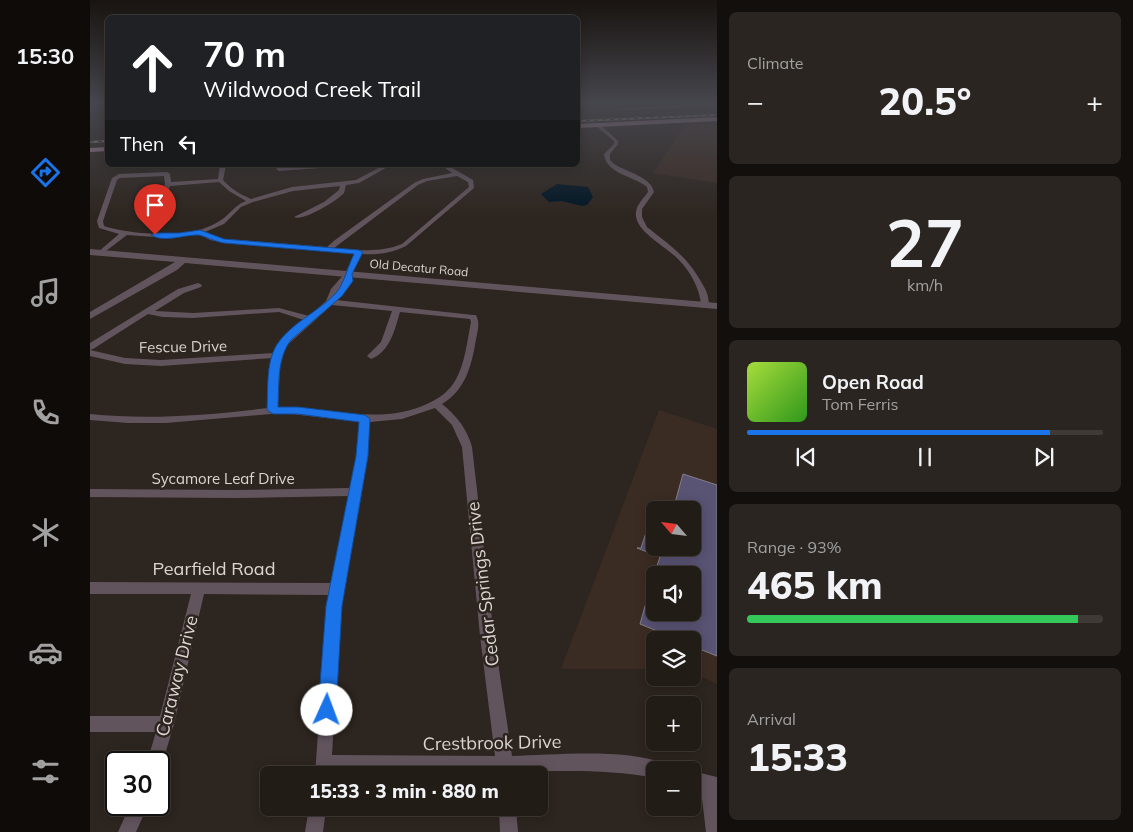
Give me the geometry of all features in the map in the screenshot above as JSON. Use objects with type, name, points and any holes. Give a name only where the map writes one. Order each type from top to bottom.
[{"type":"main road","points":[[90,149],[105,148]]},
{"type":"street","points":[[616,141],[616,144],[607,154],[608,162],[613,167],[644,180],[650,186],[650,192],[638,210],[637,214],[640,221],[644,228],[683,257],[705,296],[705,305]]},
{"type":"street","points":[[220,180],[223,167]]},
{"type":"street","points":[[279,169],[306,167]]},
{"type":"street","points":[[172,208],[167,203],[164,195],[168,184],[166,174],[119,176],[114,179],[100,221],[103,229],[125,233],[170,236],[200,232],[222,223],[239,206],[251,200],[292,189],[342,185],[362,180],[381,167]]},
{"type":"street","points":[[200,232],[212,239],[224,241],[359,252],[387,252],[404,245],[472,187],[471,181],[446,167]]},
{"type":"street","points":[[329,249],[336,241],[416,184],[425,180],[457,174]]},
{"type":"street","points":[[168,184],[220,180],[232,192],[251,200]]},
{"type":"street","points":[[297,217],[310,212],[336,196],[342,191],[342,185]]},
{"type":"street","points":[[100,253],[125,233]]},
{"type":"street","name":"Old Decatur Road","points":[[90,252],[717,306]]},
{"type":"street","points":[[273,410],[277,355],[288,338],[339,294],[348,281],[348,274],[359,252]]},
{"type":"street","points":[[90,311],[183,260]]},
{"type":"street","points":[[90,316],[174,268],[183,260]]},
{"type":"street","points":[[90,348],[181,291],[198,285]]},
{"type":"street","points":[[90,417],[107,420],[158,420],[273,410],[365,419],[403,416],[436,404],[457,387],[464,375],[475,322],[473,318],[330,302]]},
{"type":"street","points":[[371,356],[383,347],[397,309]]},
{"type":"street","points":[[148,312],[166,316],[186,317],[279,310],[310,319]]},
{"type":"street","name":"Fescue Drive","points":[[90,353],[125,361],[161,364],[277,355]]},
{"type":"street","name":"Cedar Springs Drive","points":[[436,404],[458,424],[464,434],[467,447],[487,636],[505,766]]},
{"type":"street","points":[[324,766],[329,675],[337,589],[362,456],[365,419]]},
{"type":"street","name":"Sycamore Leaf Drive","points":[[90,493],[276,494],[356,492]]},
{"type":"street","name":"Pearfield Road","points":[[90,588],[337,589]]},
{"type":"street","name":"Caraway Drive","points":[[158,751],[199,589]]},
{"type":"street","points":[[90,724],[166,724]]},
{"type":"street","name":"Crestbrook Drive","points":[[548,766],[589,762],[625,764],[646,768]]},
{"type":"street","points":[[706,783],[715,832]]},
{"type":"street","points":[[127,832],[134,816]]},
{"type":"street","points":[[314,832],[317,816]]},
{"type":"street","points":[[508,816],[509,832]]},
{"type":"shaded area","points":[[674,141],[717,141],[717,183],[653,173]]},
{"type":"shaded area","points":[[659,410],[717,429],[717,684],[701,677],[701,631],[646,631],[646,669],[561,669]]},
{"type":"water","points":[[557,184],[588,187],[593,197],[587,205],[582,206],[562,201],[549,202],[541,194]]},
{"type":"building","points":[[683,474],[717,485],[717,656],[701,650],[701,631],[657,631],[640,624],[646,603],[646,621],[701,621],[701,566],[657,566],[660,557],[657,556],[701,556],[701,501],[676,501]]},
{"type":"building","points":[[646,533],[646,552],[637,548],[641,548]]},
{"type":"railway","points":[[90,142],[105,141]]},
{"type":"route","points":[[155,235],[179,236],[200,232],[212,239],[224,241],[359,252],[348,274],[348,281],[339,294],[280,347],[275,367],[273,410],[365,419],[362,456],[334,606],[327,710]]}]
